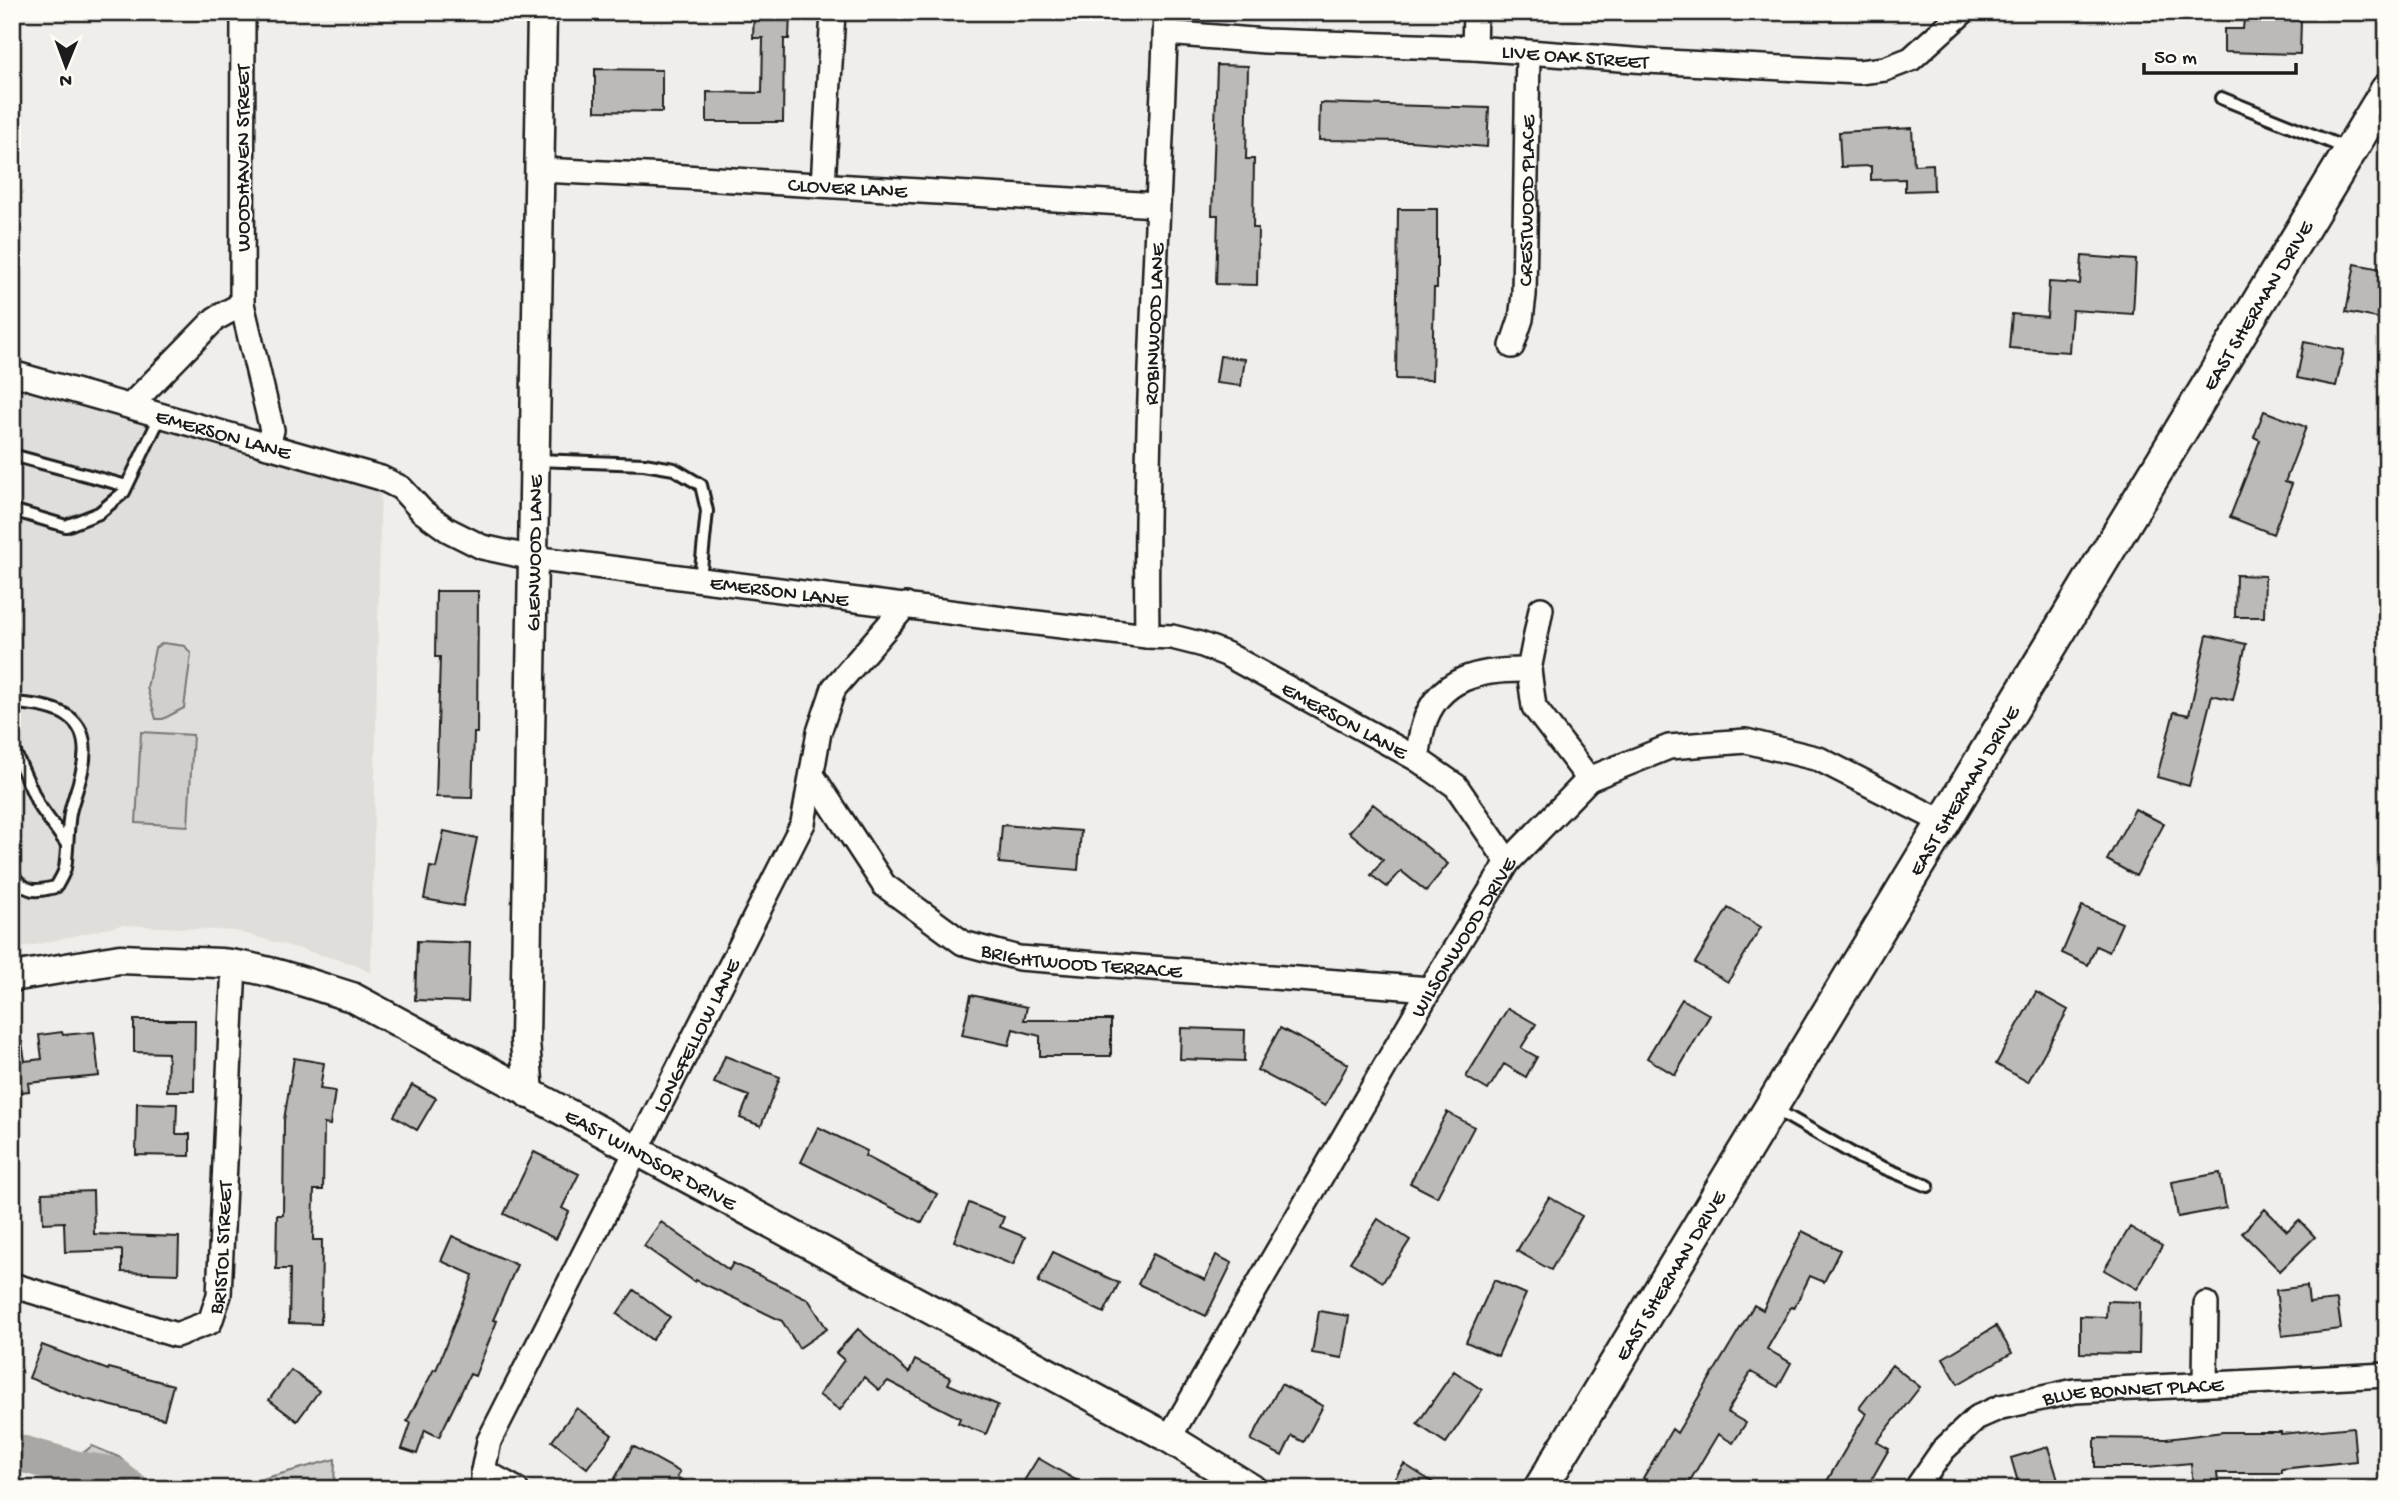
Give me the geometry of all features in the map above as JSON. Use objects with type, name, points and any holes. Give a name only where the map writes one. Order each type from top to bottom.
[{"type":"main road","name":"EAST SHERMAN DRIVE","points":[[1540,1489],[2387,90]]},
{"type":"street","name":"WOODHAVEN STREET","points":[[243,12],[242,304],[272,430],[268,446]]},
{"type":"street","name":"GLENWOOD LANE","points":[[529,1094],[525,1041],[542,12]]},
{"type":"street","points":[[823,185],[833,12]]},
{"type":"street","points":[[1474,48],[1475,12]]},
{"type":"street","name":"LIVE OAK STREET","points":[[1166,22],[1265,41],[1474,48],[1647,61],[1859,72],[1885,69],[1911,59],[1963,12]]},
{"type":"street","name":"ROBINWOOD LANE","points":[[1147,636],[1145,545],[1166,22]]},
{"type":"street","name":"CRESTWOOD PLACE","points":[[1512,346],[1521,319],[1524,295],[1528,53]]},
{"type":"street","name":"CLOVER LANE","points":[[540,170],[1157,205]]},
{"type":"street","points":[[130,406],[215,319],[242,304]]},
{"type":"street","name":"EMERSON LANE","points":[[12,373],[381,478],[401,488],[423,512],[448,530],[482,547],[533,558],[858,601],[1172,637],[1200,644],[1226,654],[1417,759],[1456,786],[1508,862]]},
{"type":"street","name":"LONGFELLOW LANE","points":[[483,1480],[489,1441],[803,823],[819,732],[834,688],[906,605]]},
{"type":"street","points":[[1541,610],[1529,670],[1534,707],[1589,779]]},
{"type":"street","points":[[1417,759],[1423,725],[1435,702],[1455,682],[1497,669],[1529,670]]},
{"type":"street","name":"WILSONWOOD DRIVE","points":[[1169,1438],[1430,989],[1508,862],[1589,779],[1669,747],[1746,741],[1819,759],[1943,822]]},
{"type":"street","name":"BRIGHTWOOD TERRACE","points":[[813,775],[884,885],[963,943],[1019,958],[1430,989]]},
{"type":"street","name":"EAST WINDSOR DRIVE","points":[[12,977],[120,959],[234,964],[352,997],[1169,1438],[1252,1489]]},
{"type":"street","name":"BRISTOL STREET","points":[[12,1285],[176,1335],[211,1322],[219,1295],[234,964]]},
{"type":"street","points":[[2205,1383],[2206,1304]]},
{"type":"street","name":"BLUE BONNET PLACE","points":[[1916,1489],[1943,1450],[1978,1417],[2001,1406],[2074,1391],[2387,1375]]},
{"type":"street","points":[[483,1480],[516,1489]]},
{"type":"lane","points":[[2221,98],[2351,150]]},
{"type":"lane","points":[[12,510],[66,526],[99,513],[124,492],[161,415]]},
{"type":"lane","points":[[12,456],[127,486]]},
{"type":"lane","points":[[534,460],[644,464],[674,469],[701,485],[706,510],[700,579]]},
{"type":"lane","points":[[12,703],[42,704],[74,718],[82,730],[86,749],[82,772],[72,801],[65,870],[56,887],[37,891],[24,889],[12,875]]},
{"type":"lane","points":[[12,746],[38,804],[66,843]]},
{"type":"lane","points":[[1771,1107],[1860,1158],[1928,1186]]},
{"type":"shaded area","points":[[12,373],[381,478],[371,973],[354,964],[235,931],[122,925],[12,950]]},
{"type":"shaded area","points":[[163,643],[185,646],[191,654],[184,708],[163,719],[156,719],[147,688],[155,648]]},
{"type":"shaded area","points":[[141,732],[193,735],[188,826],[136,823]]},
{"type":"shaded area","points":[[92,1446],[119,1457],[147,1483],[198,1489],[84,1489],[74,1460]]},
{"type":"shaded area","points":[[335,1459],[334,1489],[205,1489],[240,1485]]},
{"type":"building","points":[[754,12],[790,12],[789,39],[784,39],[783,122],[707,122],[707,92],[762,93],[763,38],[753,38]]},
{"type":"building","points":[[2244,19],[2301,20],[2300,54],[2224,52],[2224,29],[2243,29]]},
{"type":"building","points":[[1217,65],[1248,66],[1246,159],[1254,159],[1253,228],[1258,228],[1257,285],[1216,284],[1218,215],[1212,215]]},
{"type":"building","points":[[595,69],[662,70],[662,112],[595,111]]},
{"type":"building","points":[[1320,103],[1489,108],[1487,147],[1410,141],[1319,140]]},
{"type":"building","points":[[1912,128],[1914,165],[1933,164],[1934,190],[1905,191],[1905,179],[1871,180],[1871,166],[1841,167],[1839,132]]},
{"type":"building","points":[[1398,209],[1437,209],[1437,288],[1434,288],[1432,380],[1396,379]]},
{"type":"building","points":[[2082,256],[2136,260],[2133,314],[2072,310],[2069,352],[2009,348],[2012,314],[2047,317],[2049,282],[2080,284]]},
{"type":"building","points":[[2355,264],[2387,270],[2387,320],[2346,312]]},
{"type":"building","points":[[2304,342],[2344,350],[2336,386],[2297,378]]},
{"type":"building","points":[[1220,356],[1245,359],[1241,386],[1216,383]]},
{"type":"building","points":[[2264,411],[2306,427],[2285,482],[2292,484],[2273,534],[2230,517],[2260,440],[2254,437]]},
{"type":"building","points":[[2236,575],[2265,576],[2264,617],[2235,617]]},
{"type":"building","points":[[436,591],[478,591],[477,733],[474,733],[472,798],[436,797],[440,657],[435,657]]},
{"type":"building","points":[[2207,635],[2246,644],[2233,700],[2212,695],[2189,786],[2157,777],[2174,712],[2189,715]]},
{"type":"building","points":[[1373,804],[1448,864],[1426,891],[1401,871],[1387,887],[1371,875],[1383,860],[1349,832]]},
{"type":"building","points":[[2135,809],[2164,824],[2136,876],[2107,860]]},
{"type":"building","points":[[1002,825],[1081,831],[1078,870],[999,863]]},
{"type":"building","points":[[444,831],[477,838],[463,906],[424,899],[430,867],[436,868]]},
{"type":"building","points":[[2082,906],[2122,923],[2109,952],[2096,946],[2088,965],[2062,953]]},
{"type":"building","points":[[1728,908],[1761,927],[1728,982],[1695,963]]},
{"type":"building","points":[[417,941],[470,943],[468,1002],[415,1000]]},
{"type":"building","points":[[2036,992],[2068,1010],[2028,1082],[1996,1064]]},
{"type":"building","points":[[971,995],[1027,1007],[1024,1020],[1111,1020],[1111,1056],[1040,1056],[1040,1036],[1013,1029],[1009,1045],[962,1035]]},
{"type":"building","points":[[1682,999],[1710,1015],[1675,1075],[1647,1058]]},
{"type":"building","points":[[1508,1008],[1536,1024],[1521,1048],[1537,1057],[1526,1077],[1504,1064],[1488,1090],[1466,1077]]},
{"type":"building","points":[[134,1020],[195,1020],[194,1091],[167,1091],[168,1053],[134,1052]]},
{"type":"building","points":[[1181,1028],[1245,1030],[1244,1061],[1180,1059]]},
{"type":"building","points":[[1280,1028],[1348,1064],[1325,1106],[1257,1070]]},
{"type":"building","points":[[62,1032],[63,1035],[94,1032],[99,1076],[28,1083],[29,1091],[12,1093],[12,1042],[22,1042],[25,1061],[42,1059],[39,1035]]},
{"type":"building","points":[[725,1056],[780,1077],[761,1126],[740,1118],[749,1096],[714,1083]]},
{"type":"building","points":[[294,1058],[324,1063],[320,1089],[335,1091],[330,1125],[324,1124],[323,1190],[314,1190],[313,1240],[322,1240],[321,1324],[289,1323],[290,1269],[276,1269],[277,1215],[283,1215],[284,1120]]},
{"type":"building","points":[[412,1085],[436,1098],[417,1130],[394,1116]]},
{"type":"building","points":[[137,1103],[177,1104],[176,1134],[190,1134],[190,1156],[136,1155]]},
{"type":"building","points":[[1447,1112],[1474,1127],[1437,1197],[1410,1183]]},
{"type":"building","points":[[818,1127],[867,1151],[865,1156],[937,1194],[922,1223],[801,1162]]},
{"type":"building","points":[[534,1152],[579,1174],[562,1208],[569,1212],[556,1239],[504,1214]]},
{"type":"building","points":[[2220,1173],[2226,1208],[2178,1217],[2172,1182]]},
{"type":"building","points":[[93,1191],[94,1234],[179,1237],[178,1274],[122,1272],[122,1250],[65,1252],[64,1222],[43,1223],[42,1193]]},
{"type":"building","points":[[1549,1197],[1582,1216],[1551,1270],[1517,1251]]},
{"type":"building","points":[[969,1203],[1004,1217],[1000,1227],[1025,1237],[1013,1265],[954,1241]]},
{"type":"building","points":[[2265,1209],[2287,1231],[2299,1220],[2315,1237],[2280,1271],[2242,1233]]},
{"type":"building","points":[[1378,1219],[1410,1240],[1383,1282],[1350,1262]]},
{"type":"building","points":[[661,1222],[729,1270],[733,1263],[808,1299],[827,1329],[799,1348],[782,1321],[696,1280],[695,1282],[644,1246]]},
{"type":"building","points":[[2130,1227],[2162,1246],[2137,1289],[2104,1270]]},
{"type":"building","points":[[1802,1231],[1840,1250],[1824,1282],[1810,1276],[1794,1308],[1791,1307],[1767,1349],[1791,1363],[1778,1387],[1751,1372],[1727,1412],[1746,1423],[1733,1443],[1718,1434],[1685,1489],[1662,1489],[1643,1478],[1672,1429],[1677,1433],[1754,1305],[1763,1310]]},
{"type":"building","points":[[452,1236],[517,1265],[493,1320],[497,1321],[475,1376],[470,1374],[439,1437],[425,1430],[417,1454],[402,1449],[411,1423],[407,1421],[434,1369],[436,1370],[473,1275],[441,1261]]},
{"type":"building","points":[[1053,1252],[1119,1283],[1104,1313],[1038,1282]]},
{"type":"building","points":[[1153,1254],[1205,1280],[1216,1255],[1232,1263],[1206,1316],[1138,1284]]},
{"type":"building","points":[[1494,1280],[1526,1294],[1498,1356],[1466,1342]]},
{"type":"building","points":[[2307,1286],[2309,1303],[2337,1300],[2341,1329],[2282,1336],[2276,1290]]},
{"type":"building","points":[[634,1290],[670,1317],[652,1340],[617,1314]]},
{"type":"building","points":[[2107,1301],[2140,1302],[2139,1354],[2080,1353],[2080,1316],[2106,1317]]},
{"type":"building","points":[[1319,1311],[1349,1316],[1342,1358],[1312,1353]]},
{"type":"building","points":[[1996,1326],[2012,1353],[1958,1384],[1943,1358]]},
{"type":"building","points":[[858,1329],[909,1373],[915,1360],[951,1378],[948,1384],[998,1405],[986,1434],[958,1423],[960,1418],[888,1381],[879,1390],[864,1377],[840,1410],[819,1395],[844,1360],[836,1353]]},
{"type":"building","points":[[42,1345],[108,1370],[109,1368],[173,1385],[164,1419],[85,1399],[29,1378]]},
{"type":"building","points":[[1892,1365],[1920,1387],[1877,1442],[1889,1449],[1866,1489],[1841,1489],[1827,1481],[1866,1414],[1859,1408]]},
{"type":"building","points":[[291,1370],[319,1391],[297,1421],[269,1400]]},
{"type":"building","points":[[1454,1371],[1482,1390],[1446,1443],[1417,1424]]},
{"type":"building","points":[[1281,1384],[1323,1406],[1304,1442],[1292,1436],[1282,1456],[1251,1440]]},
{"type":"building","points":[[577,1408],[612,1435],[587,1468],[552,1441]]},
{"type":"building","points":[[2353,1427],[2356,1461],[2282,1469],[2282,1473],[2217,1473],[2219,1489],[2193,1489],[2191,1463],[2146,1467],[2095,1467],[2095,1438],[2166,1439],[2223,1432],[2281,1434]]},
{"type":"building","points":[[633,1446],[680,1472],[677,1477],[698,1489],[625,1489],[613,1482]]},
{"type":"building","points":[[2048,1447],[2058,1480],[2020,1489],[2011,1458]]},
{"type":"building","points":[[1038,1458],[1091,1489],[1019,1489]]},
{"type":"building","points":[[1404,1464],[1443,1489],[1388,1489]]},
{"type":"waterway","points":[[12,1451],[76,1469],[112,1475],[130,1489]]}]
